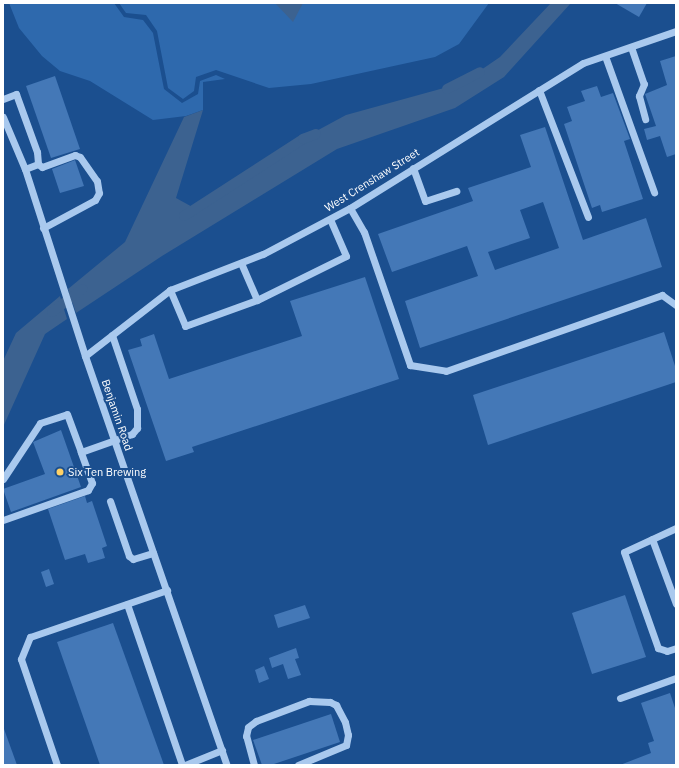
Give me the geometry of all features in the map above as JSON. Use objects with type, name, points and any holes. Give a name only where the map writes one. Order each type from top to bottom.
[{"type":"street","name":"West Crenshaw Street","points":[[85,356],[170,290],[241,263],[330,219],[583,63],[676,31]]},
{"type":"street","points":[[630,47],[644,84],[639,96],[645,119]]},
{"type":"street","points":[[605,56],[654,192]]},
{"type":"street","points":[[539,90],[588,217]]},
{"type":"street","points":[[3,99],[16,94],[37,152],[38,164]]},
{"type":"street","name":"Benjamin Road","points":[[3,117],[25,169],[85,356],[228,765]]},
{"type":"street","points":[[25,169],[38,164],[42,167],[74,155],[80,157],[97,181],[99,193],[95,200],[43,228]]},
{"type":"street","points":[[413,168],[425,201],[456,191]]},
{"type":"street","points":[[350,208],[364,232],[410,365],[446,371],[662,295],[676,305]]},
{"type":"street","points":[[170,290],[185,326],[257,300],[346,256],[330,219]]},
{"type":"street","points":[[241,263],[257,300]]},
{"type":"street","points":[[81,452],[132,434],[137,428],[138,416],[112,335]]},
{"type":"street","points":[[3,479],[40,423],[67,414],[92,483],[88,490],[75,496],[3,520]]},
{"type":"street","points":[[110,501],[129,556],[133,559],[153,553]]},
{"type":"street","points":[[676,528],[624,552],[658,648],[667,651],[676,648]]},
{"type":"street","points":[[652,539],[676,604]]},
{"type":"street","points":[[57,765],[21,659],[30,637],[166,590]]},
{"type":"street","points":[[127,604],[182,765]]},
{"type":"street","points":[[620,698],[676,678]]},
{"type":"street","points":[[254,765],[246,736],[248,727],[256,721],[310,702],[330,702],[336,706],[345,722],[348,735],[346,745],[298,765]]},
{"type":"street","points":[[185,765],[222,750]]},
{"type":"shaded area","points":[[9,3],[114,3],[124,17],[143,20],[153,33],[164,89],[182,103],[198,94],[200,81],[216,75],[225,79],[203,82],[203,110],[186,116],[153,120],[90,81],[60,71],[42,56],[19,28]]},
{"type":"shaded area","points":[[119,3],[489,3],[459,44],[435,57],[311,84],[269,88],[216,70],[196,77],[194,91],[183,99],[168,88],[157,31],[146,15],[126,13]]},
{"type":"shaded area","points":[[275,3],[303,3],[293,22]]},
{"type":"shaded area","points":[[551,3],[571,3],[504,77],[455,108],[337,149],[162,256],[76,313],[68,289],[125,242],[184,117],[203,110],[176,198],[196,209],[309,135],[346,115],[462,83],[500,57]]},
{"type":"shaded area","points":[[60,296],[67,319],[45,334],[3,427],[3,361],[16,333]]},
{"type":"building","points":[[615,3],[647,3],[639,17]]},
{"type":"building","points":[[676,56],[676,154],[667,157],[660,136],[647,140],[644,129],[656,126],[645,94],[667,85],[660,61]]},
{"type":"building","points":[[55,76],[80,149],[51,158],[26,86]]},
{"type":"building","points":[[597,86],[601,97],[613,93],[630,139],[624,141],[643,199],[602,212],[600,205],[592,208],[564,124],[572,121],[567,107],[585,101],[581,91]]},
{"type":"building","points":[[545,127],[583,240],[646,218],[662,267],[420,348],[405,301],[478,276],[467,246],[392,272],[378,234],[473,201],[468,188],[531,167],[520,135]],"holes":[[[543,202],[559,248],[495,270],[488,252],[530,238],[520,210]]]},
{"type":"building","points":[[75,160],[84,186],[60,193],[52,169]]},
{"type":"building","points":[[365,277],[399,379],[192,447],[194,452],[166,461],[128,350],[142,346],[140,339],[154,334],[169,379],[302,336],[290,301]]},
{"type":"building","points":[[664,332],[676,369],[676,382],[488,445],[473,395]]},
{"type":"building","name":"Six Ten Brewing","points":[[61,430],[81,487],[11,512],[3,489],[45,474],[33,442]]},
{"type":"building","points":[[85,496],[87,503],[92,501],[107,546],[102,548],[105,558],[88,563],[85,554],[65,560],[48,509]]},
{"type":"building","points":[[49,569],[54,584],[46,587],[41,572]]},
{"type":"building","points":[[625,595],[646,657],[592,674],[572,613]]},
{"type":"building","points":[[305,605],[310,618],[278,628],[274,615]]},
{"type":"building","points":[[113,623],[164,765],[100,765],[57,642]]},
{"type":"building","points":[[296,648],[299,658],[295,659],[301,675],[288,679],[283,664],[272,668],[269,658]]},
{"type":"building","points":[[264,666],[269,679],[259,683],[255,670]]},
{"type":"building","points":[[670,693],[676,711],[676,765],[620,765],[651,753],[648,743],[654,741],[641,703]]},
{"type":"building","points":[[331,714],[340,742],[271,765],[262,765],[253,740]]},
{"type":"building","points":[[4,729],[17,765],[3,765]]},
{"type":"waterway","points":[[447,89],[480,72]]},
{"type":"waterway","points":[[184,216],[303,139],[316,134]]},
{"type":"waterway","points":[[52,312],[82,289]]},
{"type":"place","name":"Six Ten Brewing","points":[[60,472]]}]
